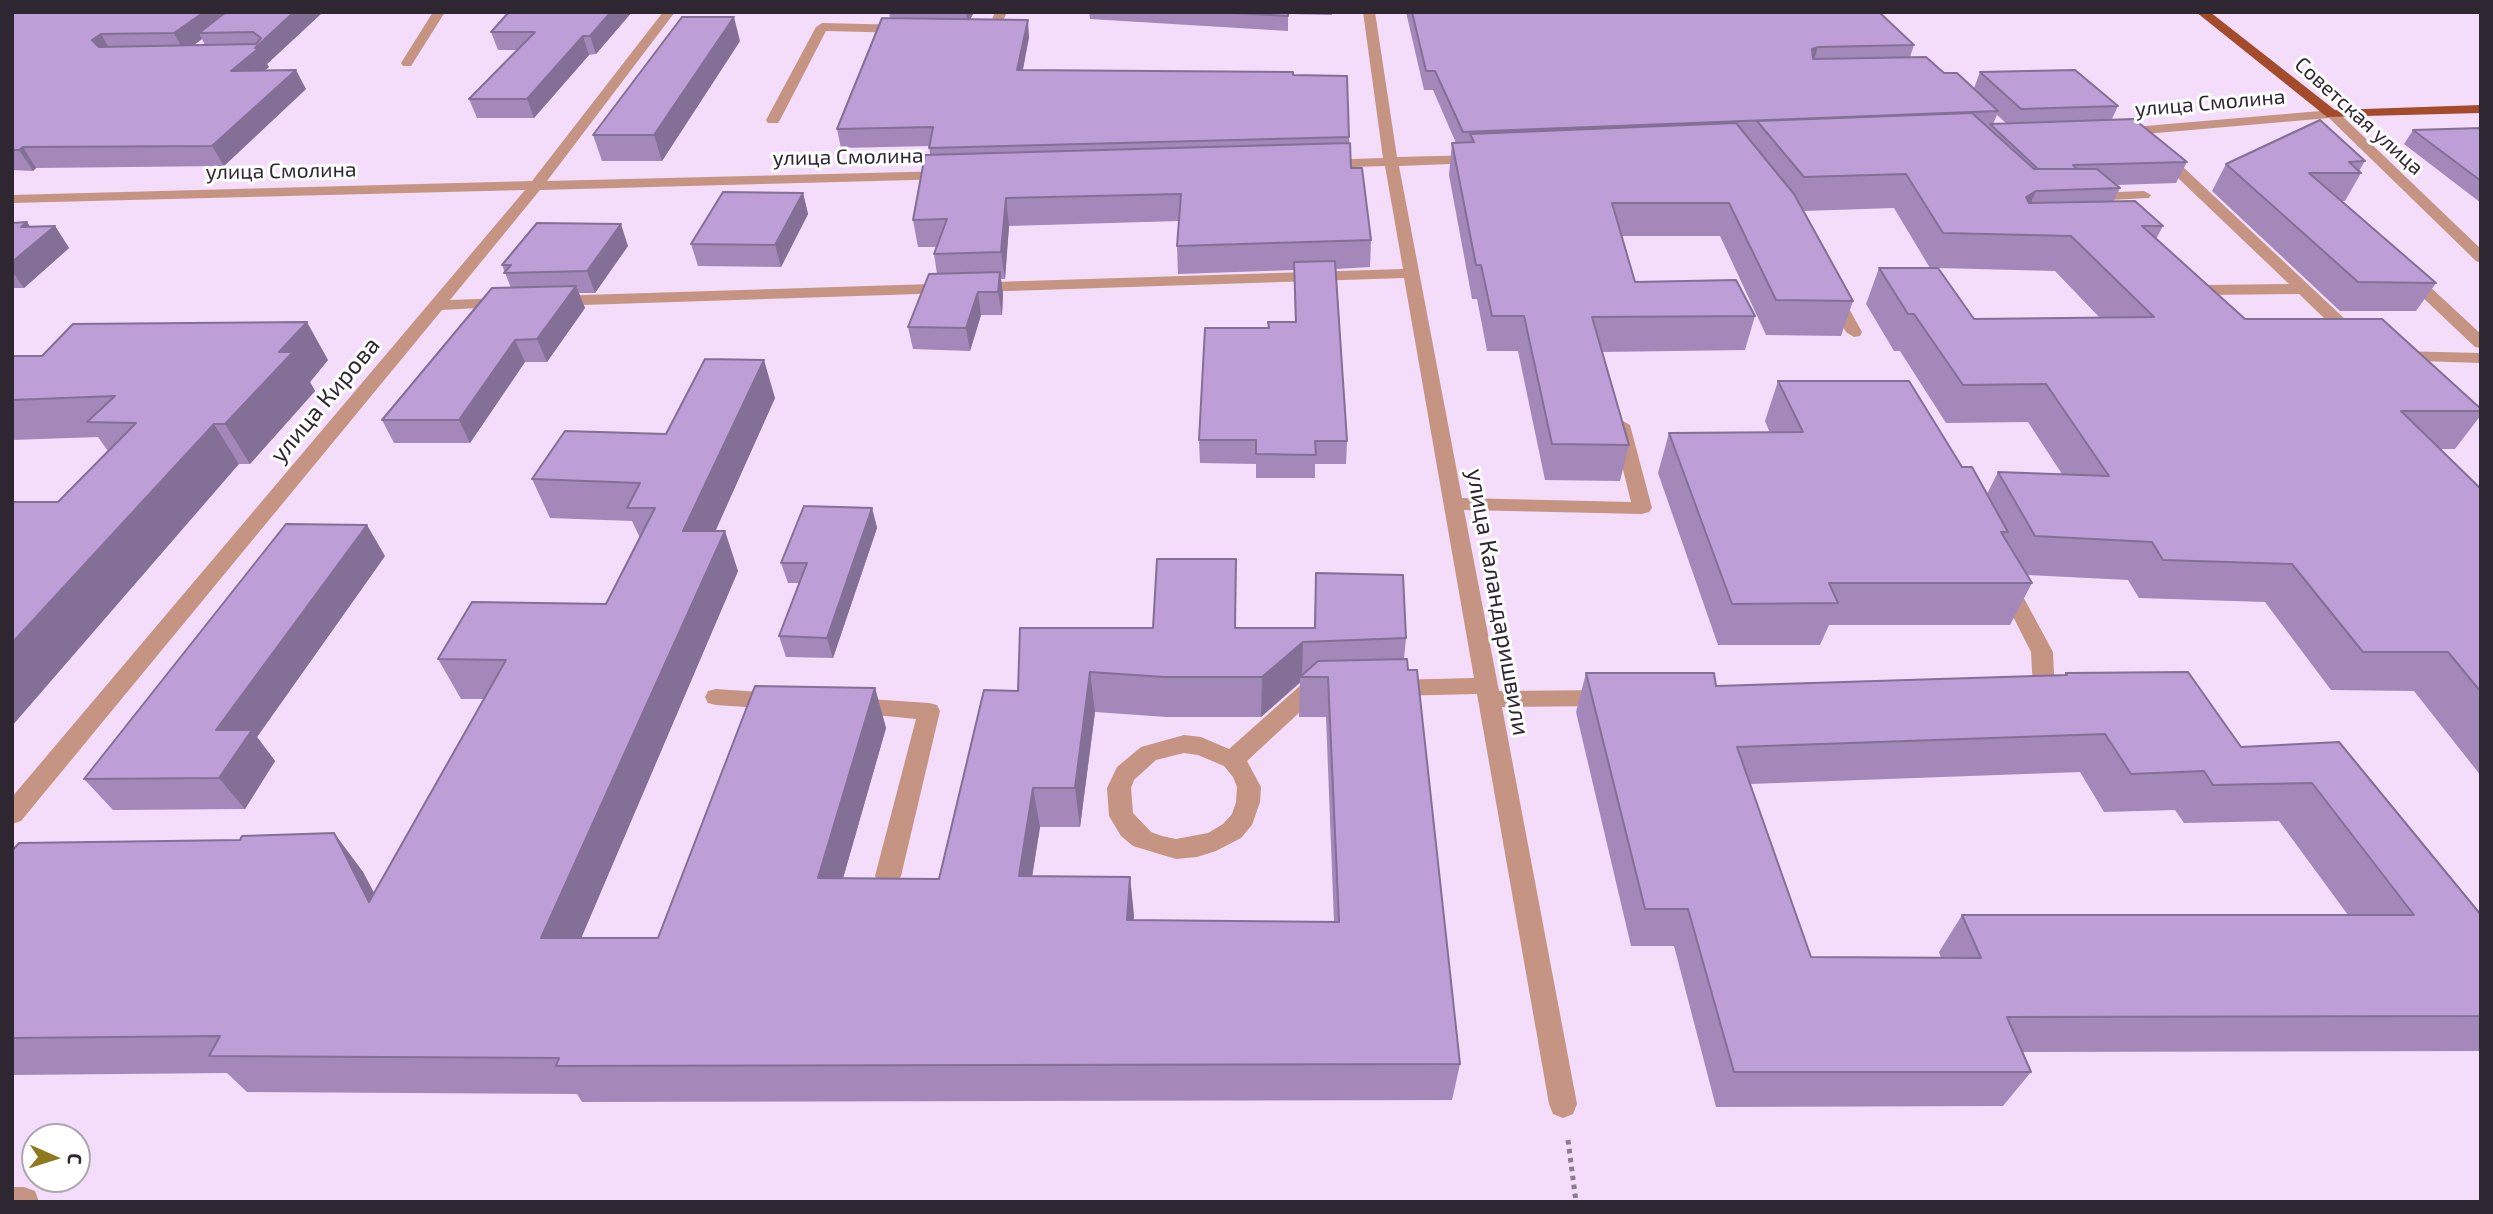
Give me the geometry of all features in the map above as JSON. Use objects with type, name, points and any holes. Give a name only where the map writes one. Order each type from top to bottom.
[{"type":"main road","name":"Советская улица","points":[[2202,12],[2332,114]]},
{"type":"main road","name":"улица Смолина","points":[[2332,114],[2481,109]]},
{"type":"main road","points":[[2346,128],[2481,123]]},
{"type":"street","points":[[407,64],[439,12]]},
{"type":"street","name":"улица Кирова","points":[[12,814],[536,186],[669,12]]},
{"type":"street","points":[[967,30],[993,31],[1001,12]]},
{"type":"street","name":"улица Каландаришвили","points":[[1369,12],[1391,162],[1563,1104]]},
{"type":"street","points":[[774,120],[822,27],[914,29]]},
{"type":"street","name":"улица Смолина","points":[[2111,132],[2332,114]]},
{"type":"street","name":"Советская улица","points":[[2332,114],[2481,258]]},
{"type":"street","points":[[2136,131],[2368,351],[2481,358]]},
{"type":"street","points":[[1308,165],[1497,158]]},
{"type":"street","name":"улица Смолина","points":[[12,199],[964,175]]},
{"type":"street","points":[[2079,197],[2144,195]]},
{"type":"street","points":[[2393,262],[2481,343]]},
{"type":"street","points":[[2181,272],[2200,290],[2303,289]]},
{"type":"street","points":[[437,305],[1412,273]]},
{"type":"street","points":[[1827,284],[1854,332]]},
{"type":"street","points":[[1454,504],[1642,508],[1615,400]]},
{"type":"street","points":[[1997,566],[2042,652],[2044,696],[2017,696]]},
{"type":"street","points":[[1231,760],[1310,690],[1357,689],[1628,698]]},
{"type":"street","points":[[716,697],[796,702]]},
{"type":"street","points":[[836,705],[929,711],[888,876]]},
{"type":"street","points":[[1201,746],[1231,760],[1243,772],[1249,786],[1248,803],[1243,818],[1232,831],[1216,841],[1176,849],[1158,846],[1142,839],[1130,829],[1121,816],[1118,802],[1125,774],[1149,753],[1165,747],[1201,746]]},
{"type":"street","points":[[12,1202],[24,1202]]},
{"type":"path","points":[[1563,1104],[1576,1202]]},
{"type":"building","points":[[12,12],[204,12],[174,33],[101,34],[92,40],[99,47],[256,44],[261,38],[253,32],[199,33],[226,12],[294,12],[255,48],[259,48],[231,71],[296,70],[212,146],[23,147],[12,150]]},
{"type":"building","points":[[509,12],[611,12],[590,36],[583,36],[527,99],[469,99],[535,32],[491,32]]},
{"type":"building","points":[[1217,12],[1288,12],[1288,16]]},
{"type":"building","points":[[1412,12],[1879,12],[1914,45],[1818,47],[1812,49],[1813,59],[1926,57],[1944,73],[1957,73],[1998,111],[1463,132],[1435,71],[1426,71]]},
{"type":"building","points":[[682,17],[734,17],[654,135],[593,135]]},
{"type":"building","points":[[882,18],[1028,20],[1017,70],[1293,72],[1293,75],[1347,76],[1349,137],[929,148],[933,127],[837,129]]},
{"type":"building","points":[[2075,70],[2118,106],[2021,109],[1980,72]]},
{"type":"building","points":[[1972,113],[2034,169],[2097,169],[2120,188],[2036,191],[2026,197],[2029,203],[2135,201],[2163,226],[2142,226],[2245,319],[2382,319],[2481,409],[2401,411],[2481,489],[2481,692],[2448,652],[2363,652],[2292,564],[2163,560],[2152,542],[2035,536],[1998,472],[2109,476],[2046,384],[1963,385],[1914,314],[1908,314],[1879,268],[1938,268],[1974,319],[2154,317],[2071,236],[1943,233],[1906,174],[1804,177],[1757,121]]},
{"type":"building","points":[[2134,119],[2187,162],[2073,165],[2077,169],[2038,169],[1990,124]]},
{"type":"building","points":[[2320,120],[2365,161],[2349,162],[2361,173],[2309,173],[2436,283],[2358,282],[2226,164]]},
{"type":"building","points":[[1736,123],[1794,194],[1853,301],[1776,300],[1729,203],[1612,203],[1635,282],[1736,280],[1755,316],[1592,317],[1629,445],[1552,444],[1524,316],[1492,316],[1481,265],[1476,265],[1452,143],[1474,142],[1470,134]]},
{"type":"building","points":[[2481,128],[2481,181],[2413,130]]},
{"type":"building","points":[[1350,143],[1351,168],[1362,168],[1371,240],[1177,246],[1181,194],[1006,198],[1001,252],[934,254],[947,219],[913,220],[925,155]]},
{"type":"building","points":[[723,192],[803,193],[775,245],[691,244]]},
{"type":"building","points":[[27,222],[21,227],[55,226],[12,262],[12,223]]},
{"type":"building","points":[[537,223],[621,224],[587,271],[504,273],[511,265],[502,265]]},
{"type":"building","points":[[1335,261],[1347,441],[1315,441],[1316,455],[1256,454],[1256,440],[1199,440],[1205,328],[1269,328],[1268,322],[1296,322],[1294,262]]},
{"type":"building","points":[[1000,272],[998,292],[978,292],[966,328],[908,327],[929,274]]},
{"type":"building","points":[[576,286],[537,339],[515,340],[459,420],[382,420],[492,288]]},
{"type":"building","points":[[307,322],[279,352],[293,352],[225,424],[214,424],[12,643],[12,502],[58,502],[136,423],[87,422],[115,396],[12,400],[12,356],[42,356],[73,324]]},
{"type":"building","points":[[705,359],[764,360],[683,531],[725,531],[541,938],[658,938],[755,686],[875,688],[818,878],[939,879],[984,690],[1018,691],[1020,628],[1153,628],[1157,559],[1236,559],[1235,628],[1315,628],[1316,573],[1403,575],[1406,638],[1303,642],[1262,677],[1164,677],[1090,672],[1075,788],[1033,788],[1019,876],[1130,877],[1127,920],[1339,922],[1328,677],[1300,677],[1318,661],[1407,659],[1408,670],[1417,670],[1460,1064],[556,1066],[559,1058],[209,1056],[220,1036],[12,1038],[12,851],[19,843],[240,840],[242,836],[334,833],[369,902],[506,660],[438,659],[472,602],[606,604],[655,508],[627,508],[640,483],[532,479],[565,431],[666,434]]},
{"type":"building","points":[[1778,381],[1909,381],[1962,467],[1972,467],[2008,532],[2001,532],[2032,583],[1829,583],[1838,603],[1732,604],[1669,433],[1803,432]]},
{"type":"building","points":[[804,506],[872,508],[827,638],[779,636],[807,563],[781,563]]},
{"type":"building","points":[[286,524],[367,525],[216,730],[252,730],[219,778],[84,779]]},
{"type":"building","points":[[2188,672],[2241,747],[2339,742],[2481,915],[2481,1016],[2007,1017],[2031,1072],[1734,1072],[1688,909],[1645,909],[1586,673],[1714,673],[1716,686],[2067,675],[2066,673]],"holes":[[[2105,734],[2131,774],[2204,771],[2213,785],[2312,783],[2414,915],[1962,915],[1981,958],[1811,957],[1737,747]]]}]
